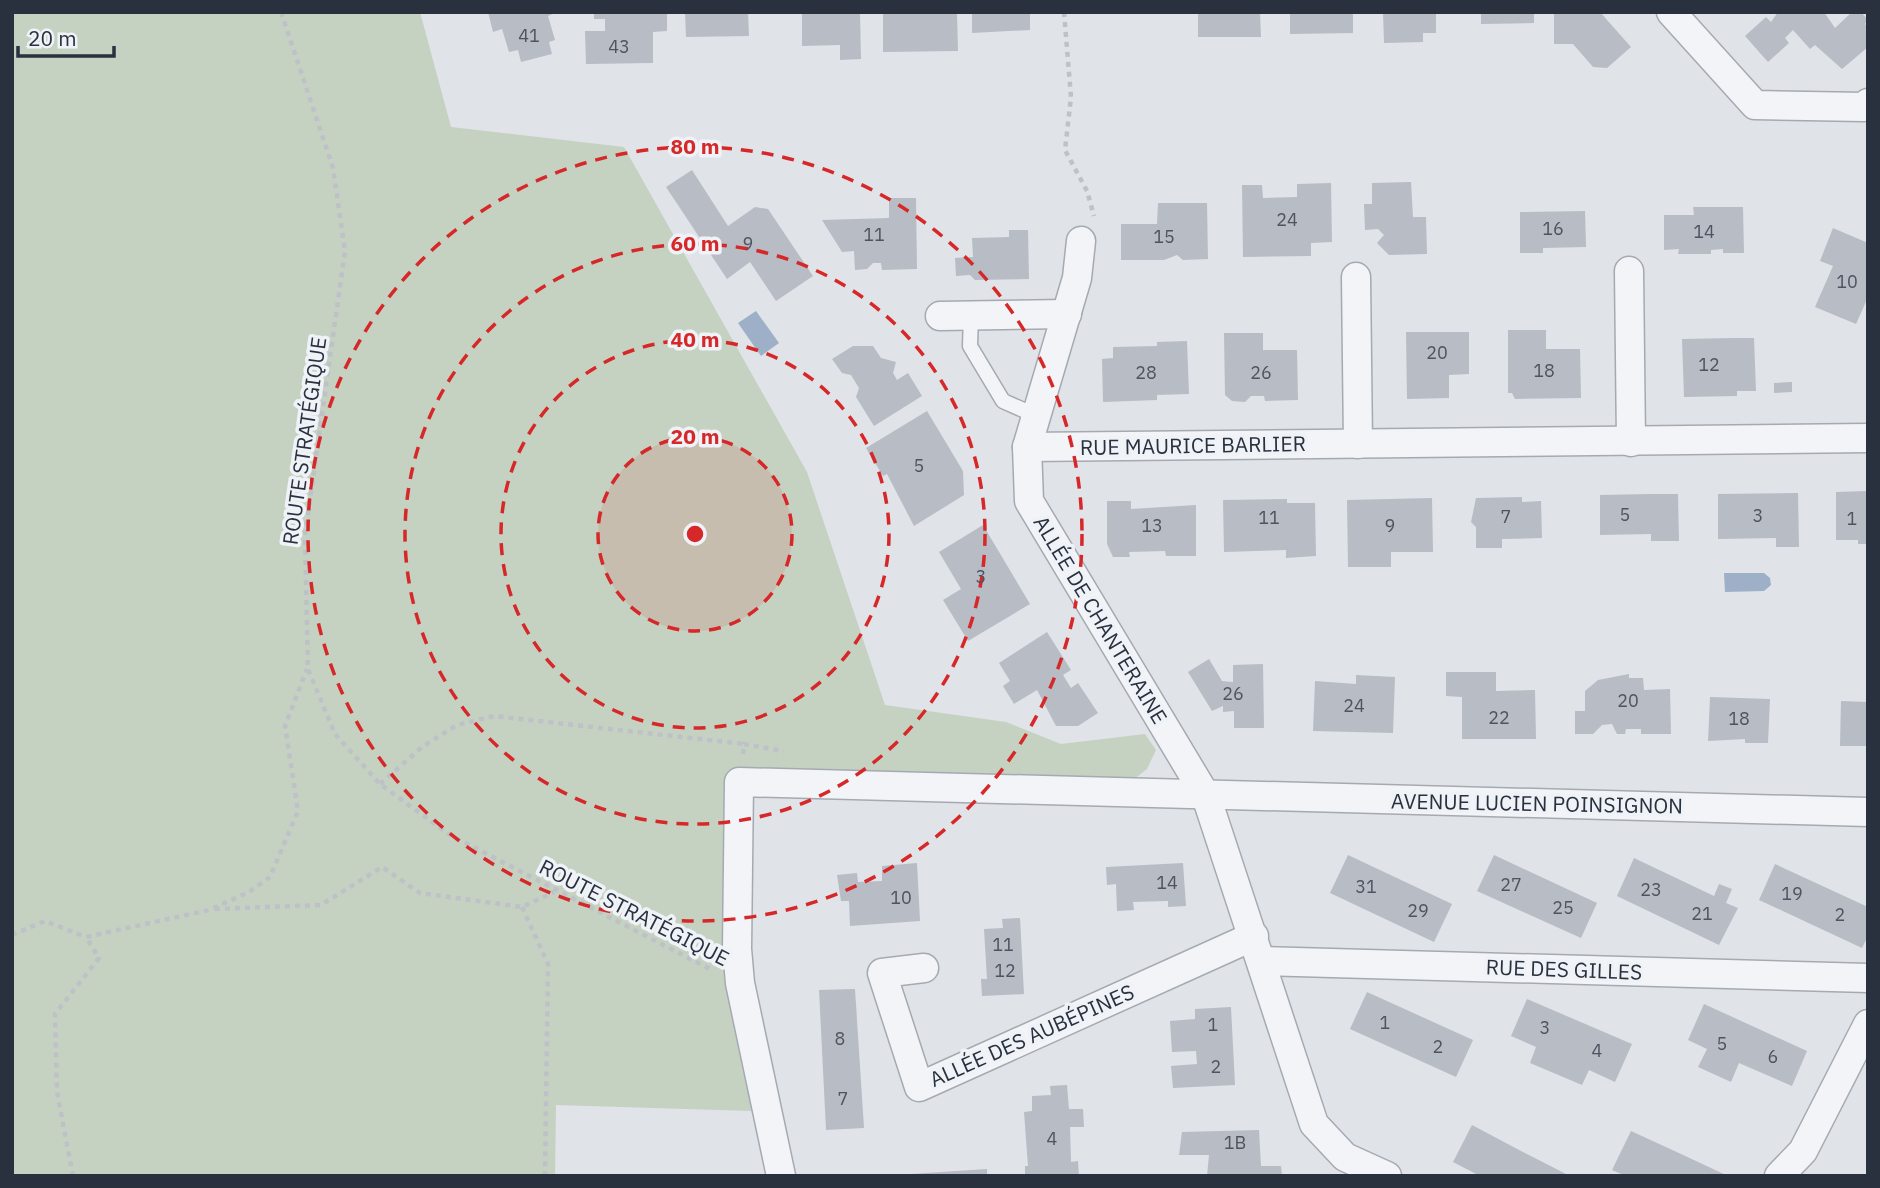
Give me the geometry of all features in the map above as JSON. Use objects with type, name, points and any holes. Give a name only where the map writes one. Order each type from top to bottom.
[{"type":"street","points":[[1671,12],[1755,105],[1864,107],[1868,103]]},
{"type":"street","name":"ALLÉE DE CHANTERAINE","points":[[1082,241],[1077,278],[1027,447],[1029,501],[1206,796]]},
{"type":"street","points":[[1629,271],[1631,442]]},
{"type":"street","points":[[1356,277],[1358,444]]},
{"type":"street","points":[[940,316],[1067,314]]},
{"type":"street","name":"RUE MAURICE BARLIER","points":[[1027,447],[1868,438]]},
{"type":"street","name":"AVENUE LUCIEN POINSIGNON","points":[[740,983],[737,949],[739,782],[1868,812]]},
{"type":"street","points":[[1206,796],[1314,1124],[1348,1167],[1387,1176]]},
{"type":"street","name":"ALLÉE DES AUBÉPINES","points":[[924,968],[882,974],[919,1087],[1257,949]]},
{"type":"street","name":"RUE DES GILLES","points":[[1257,949],[1868,978]]},
{"type":"street","points":[[740,983],[781,1176]]},
{"type":"street","points":[[1781,1175],[1803,1151],[1868,1024]]},
{"type":"lane","points":[[971,316],[970,345],[1003,401],[1037,416]]},
{"type":"path","name":"ROUTE STRATÉGIQUE","points":[[281,12],[333,169],[345,251],[305,534],[308,669],[335,734],[380,784],[450,835],[555,892],[740,983]]},
{"type":"path","points":[[1064,12],[1071,97],[1065,150],[1094,210],[1094,226],[1082,241]]},
{"type":"path","points":[[209,910],[249,892],[270,877],[298,811],[285,726],[308,669]]},
{"type":"path","points":[[380,784],[422,747],[457,725],[495,716],[744,744]]},
{"type":"path","points":[[12,935],[45,921],[86,937],[209,910],[321,905],[382,867],[420,893],[522,907],[555,892]]},
{"type":"path","points":[[522,907],[548,964],[545,1176]]},
{"type":"path","points":[[73,1176],[57,1092],[55,1014],[99,958],[86,937]]},
{"type":"green space","points":[[12,12],[420,12],[451,127],[624,147],[807,472],[885,705],[1006,722],[1061,744],[1145,734],[1156,750],[1147,769],[1116,793],[739,782],[742,1029],[752,1111],[556,1105],[555,1176],[12,1176]]},
{"type":"water","points":[[756,311],[779,343],[761,356],[738,323]]},
{"type":"water","points":[[1724,573],[1764,573],[1770,578],[1771,585],[1764,591],[1725,592]]},
{"type":"building","points":[[488,12],[557,12],[548,16],[555,40],[549,42],[552,54],[521,62],[518,50],[509,52],[502,29],[493,32]]},
{"type":"building","points":[[594,12],[667,12],[667,31],[653,32],[653,63],[586,64],[585,31],[605,31],[605,19],[594,19]]},
{"type":"building","points":[[685,12],[748,12],[749,36],[686,37]]},
{"type":"building","points":[[802,12],[860,12],[861,59],[840,60],[840,45],[802,46]]},
{"type":"building","points":[[883,12],[957,12],[958,51],[883,52]]},
{"type":"building","points":[[972,12],[1030,12],[1030,30],[972,33]]},
{"type":"building","points":[[1198,12],[1260,12],[1261,37],[1198,37]]},
{"type":"building","points":[[1290,12],[1353,12],[1353,33],[1290,34]]},
{"type":"building","points":[[1383,12],[1436,12],[1436,33],[1423,33],[1423,42],[1384,43]]},
{"type":"building","points":[[1481,12],[1534,12],[1534,23],[1481,24]]},
{"type":"building","points":[[1554,12],[1600,12],[1631,47],[1607,68],[1593,67],[1573,44],[1554,44]]},
{"type":"building","points":[[1778,12],[1824,12],[1835,28],[1852,12],[1861,12],[1868,20],[1865,24],[1868,28],[1868,47],[1842,69],[1815,45],[1810,49],[1793,30],[1785,38],[1789,43],[1768,62],[1745,36],[1766,17],[1771,22]]},
{"type":"building","points":[[692,170],[728,226],[755,207],[768,209],[813,276],[776,301],[750,262],[727,279],[666,187]]},
{"type":"building","points":[[1411,182],[1413,217],[1426,217],[1427,254],[1389,255],[1377,243],[1384,235],[1378,229],[1365,230],[1364,204],[1372,204],[1372,183]]},
{"type":"building","points":[[1331,183],[1332,242],[1311,243],[1311,256],[1243,257],[1242,185],[1262,185],[1263,198],[1297,197],[1297,184]]},
{"type":"building","points":[[889,198],[916,198],[917,269],[882,270],[881,263],[873,263],[867,269],[855,270],[854,251],[842,252],[822,220],[889,218]]},
{"type":"building","points":[[1158,203],[1207,203],[1208,259],[1183,260],[1177,255],[1164,260],[1121,260],[1121,224],[1157,224]]},
{"type":"building","points":[[1693,207],[1743,207],[1744,253],[1723,253],[1723,249],[1711,250],[1711,254],[1678,254],[1679,249],[1664,250],[1664,215],[1694,215]]},
{"type":"building","points":[[1585,211],[1586,247],[1543,248],[1543,253],[1520,253],[1520,212]]},
{"type":"building","points":[[1833,228],[1868,243],[1868,297],[1856,324],[1815,307],[1833,266],[1820,261]]},
{"type":"building","points":[[1009,230],[1028,230],[1029,279],[975,280],[970,275],[956,276],[955,258],[973,257],[972,238],[1009,237]]},
{"type":"building","points":[[1508,330],[1546,330],[1546,349],[1580,349],[1581,398],[1515,399],[1512,393],[1508,393]]},
{"type":"building","points":[[1406,332],[1469,332],[1469,374],[1449,375],[1449,398],[1407,399]]},
{"type":"building","points":[[1224,333],[1263,333],[1263,350],[1297,350],[1298,400],[1265,401],[1264,396],[1251,396],[1245,402],[1232,401],[1225,395]]},
{"type":"building","points":[[1754,338],[1756,391],[1737,391],[1737,396],[1684,397],[1682,339]]},
{"type":"building","points":[[1187,341],[1189,394],[1157,395],[1157,400],[1103,402],[1102,359],[1113,358],[1113,347],[1157,346],[1157,342]]},
{"type":"building","points":[[853,346],[873,346],[881,358],[896,362],[893,373],[897,380],[908,373],[922,396],[874,426],[856,397],[859,388],[851,375],[842,373],[832,359]]},
{"type":"building","points":[[1792,382],[1792,392],[1774,393],[1774,383]]},
{"type":"building","points":[[927,411],[963,471],[964,495],[914,526],[887,474],[883,476],[866,448]]},
{"type":"building","points":[[1868,491],[1868,544],[1858,544],[1858,540],[1836,540],[1836,492]]},
{"type":"building","points":[[1798,493],[1799,547],[1776,547],[1776,538],[1718,539],[1718,494]]},
{"type":"building","points":[[1678,494],[1679,541],[1651,541],[1651,534],[1600,535],[1600,495]]},
{"type":"building","points":[[1522,497],[1522,502],[1541,501],[1542,538],[1502,539],[1502,548],[1476,548],[1476,527],[1471,522],[1476,498]]},
{"type":"building","points":[[1432,498],[1433,552],[1391,552],[1391,567],[1348,567],[1347,500]]},
{"type":"building","points":[[1287,499],[1287,503],[1315,503],[1316,556],[1286,558],[1286,550],[1224,552],[1223,500]]},
{"type":"building","points":[[1107,501],[1131,501],[1131,509],[1196,505],[1196,556],[1166,556],[1165,551],[1129,552],[1130,557],[1113,557],[1107,544]]},
{"type":"building","points":[[983,525],[1030,604],[968,641],[943,600],[961,589],[939,552]]},
{"type":"building","points":[[1047,632],[1071,670],[1063,675],[1071,688],[1078,683],[1098,713],[1078,726],[1056,726],[1037,690],[1014,704],[1003,686],[1010,681],[999,663]]},
{"type":"building","points":[[1209,659],[1222,681],[1233,682],[1233,665],[1263,664],[1264,728],[1234,728],[1234,711],[1223,712],[1223,706],[1212,711],[1188,672]]},
{"type":"building","points":[[1446,672],[1496,672],[1496,691],[1535,690],[1536,739],[1462,739],[1462,697],[1446,696]]},
{"type":"building","points":[[1629,674],[1629,678],[1643,678],[1644,690],[1670,689],[1671,734],[1641,734],[1641,729],[1626,729],[1625,734],[1617,734],[1612,724],[1602,725],[1593,734],[1575,734],[1575,711],[1585,711],[1585,691],[1598,680]]},
{"type":"building","points":[[1356,675],[1395,677],[1393,733],[1313,731],[1315,681],[1356,684]]},
{"type":"building","points":[[1710,697],[1770,699],[1768,743],[1745,743],[1745,739],[1708,741]]},
{"type":"building","points":[[1841,701],[1868,702],[1868,746],[1840,746]]},
{"type":"building","points":[[1348,855],[1452,904],[1434,942],[1330,893]]},
{"type":"building","points":[[1494,855],[1597,903],[1581,938],[1477,891]]},
{"type":"building","points":[[1634,858],[1714,896],[1719,884],[1732,889],[1726,903],[1738,908],[1719,945],[1617,896]]},
{"type":"building","points":[[917,863],[920,921],[850,926],[849,901],[841,901],[837,875],[857,873],[858,882],[882,881],[882,866]]},
{"type":"building","points":[[1183,863],[1186,906],[1168,907],[1168,901],[1133,902],[1134,910],[1117,911],[1116,884],[1107,885],[1106,867]]},
{"type":"building","points":[[1775,864],[1868,907],[1868,936],[1862,948],[1759,900]]},
{"type":"building","points":[[1020,918],[1024,994],[982,996],[981,979],[987,979],[984,929],[1003,928],[1002,919]]},
{"type":"building","points":[[855,989],[864,1128],[826,1130],[819,990]]},
{"type":"building","points":[[1367,992],[1473,1040],[1456,1077],[1350,1029]]},
{"type":"building","points":[[1527,999],[1632,1044],[1615,1082],[1589,1070],[1582,1085],[1530,1063],[1536,1047],[1511,1036]]},
{"type":"building","points":[[1704,1004],[1807,1051],[1792,1086],[1739,1063],[1731,1082],[1698,1067],[1707,1049],[1688,1040]]},
{"type":"building","points":[[1231,1007],[1235,1085],[1173,1088],[1171,1066],[1197,1064],[1196,1051],[1172,1052],[1170,1021],[1195,1019],[1195,1009]]},
{"type":"building","points":[[1067,1085],[1069,1109],[1083,1109],[1084,1127],[1070,1127],[1071,1162],[1078,1161],[1079,1176],[1025,1175],[1025,1166],[1028,1166],[1024,1112],[1032,1111],[1032,1096],[1051,1095],[1050,1086]]},
{"type":"building","points":[[1472,1125],[1570,1176],[1480,1176],[1453,1162]]},
{"type":"building","points":[[1259,1130],[1261,1166],[1281,1166],[1282,1176],[1207,1176],[1209,1155],[1179,1155],[1182,1132]]},
{"type":"building","points":[[1631,1131],[1728,1176],[1626,1176],[1612,1170]]},
{"type":"building","points":[[987,1169],[987,1176],[911,1176],[911,1174]]}]
